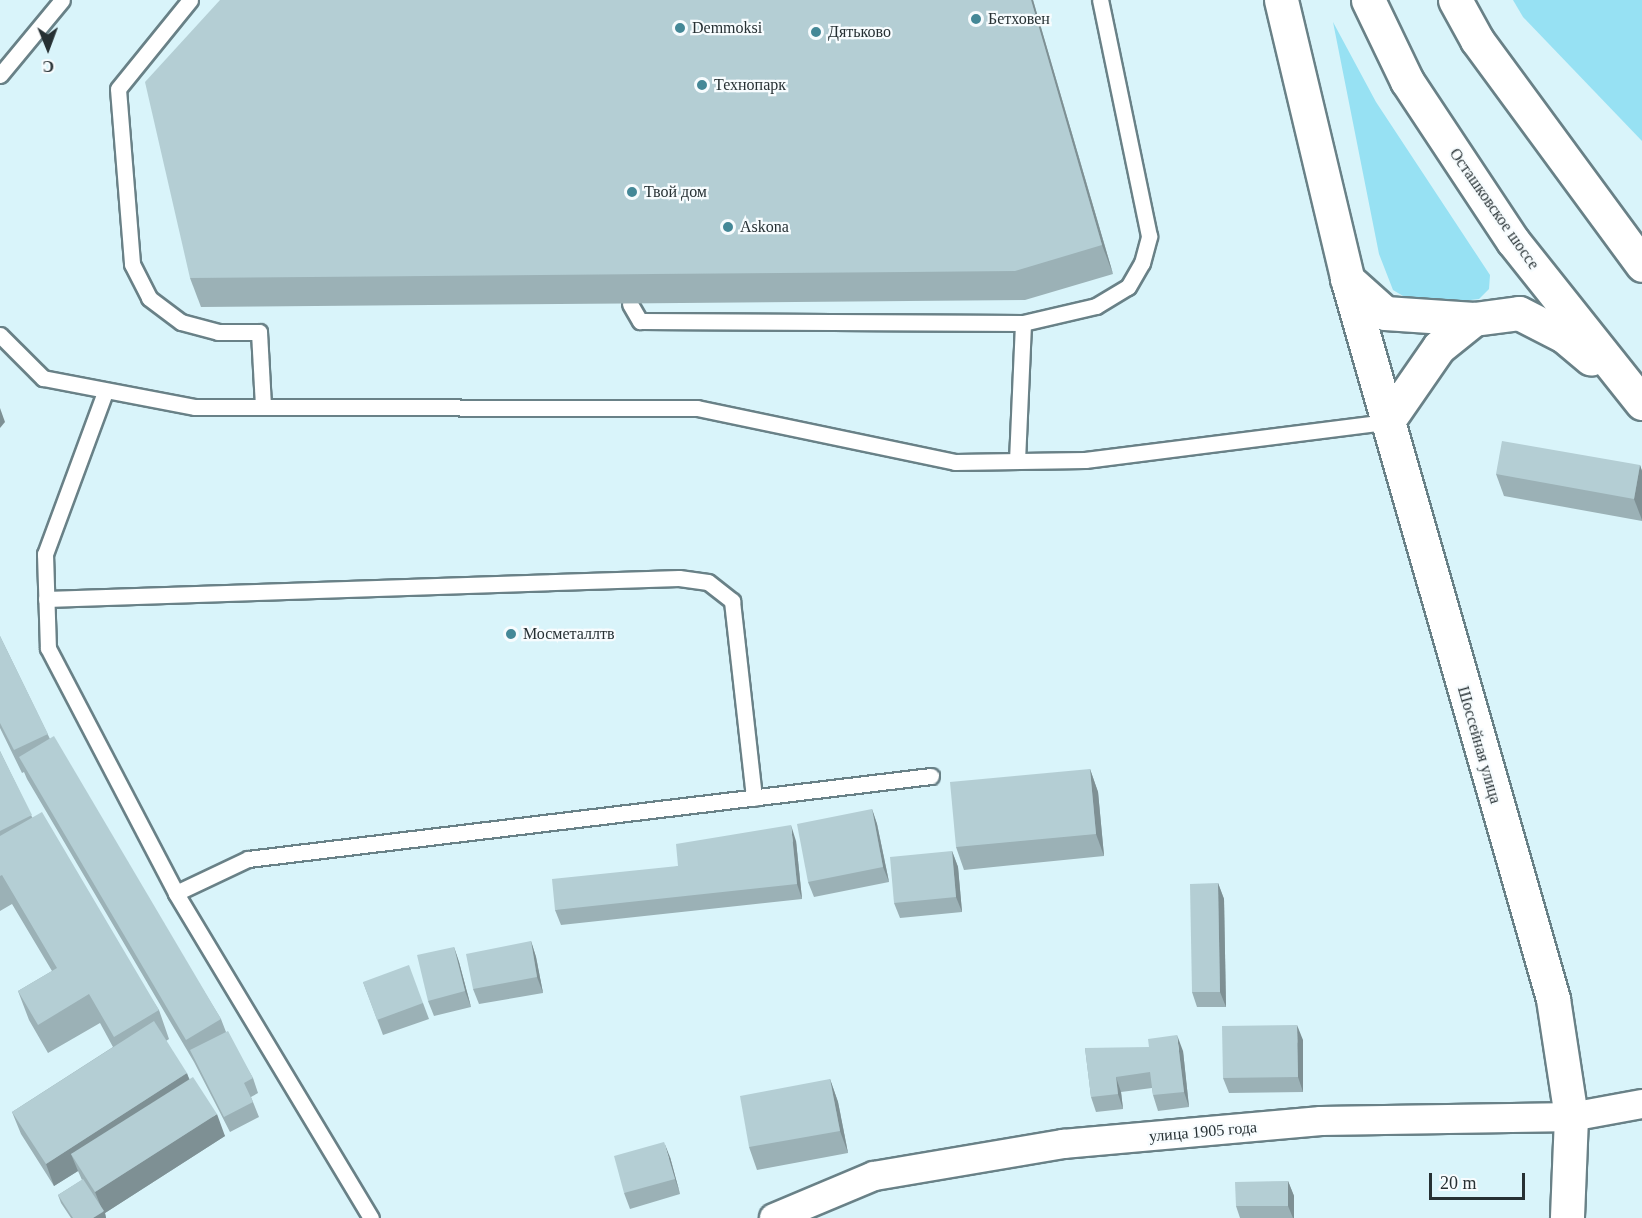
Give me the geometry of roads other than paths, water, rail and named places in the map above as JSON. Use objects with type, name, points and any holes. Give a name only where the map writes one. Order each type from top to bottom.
[{"type":"street","name":"Шоссейная улица","points":[[1281,0],[1347,278],[1553,999],[1571,1117],[1568,1218]]},
{"type":"street","name":"Осташковское шоссе","points":[[1368,0],[1407,81],[1513,241],[1638,399]]},
{"type":"street","points":[[1455,0],[1484,50],[1642,265]]},
{"type":"street","points":[[1347,278],[1385,313],[1474,319],[1519,313],[1564,336],[1638,399]]},
{"type":"street","points":[[1387,422],[1439,347],[1474,319]]},
{"type":"street","name":"улица 1905 года","points":[[774,1218],[874,1176],[1063,1144],[1321,1121],[1571,1117],[1642,1104]]},
{"type":"lane","points":[[0,75],[62,0]]},
{"type":"lane","points":[[190,0],[118,90],[132,264],[149,298],[181,322],[218,332],[259,332],[262,406]]},
{"type":"lane","points":[[630,304],[640,321],[1023,323],[1096,306],[1128,287],[1142,263],[1149,236],[1100,0]]},
{"type":"lane","points":[[1017,461],[1023,323]]},
{"type":"lane","points":[[0,335],[43,378],[105,392],[195,407],[697,408],[956,462],[1085,460],[1387,422]]},
{"type":"lane","points":[[105,392],[45,554],[48,648],[176,893],[371,1218]]},
{"type":"lane","points":[[46,599],[667,578],[708,582],[732,601],[754,798]]},
{"type":"lane","points":[[176,893],[248,859],[931,776]]},
{"type":"place","name":"Бетховен","points":[[976,19]]},
{"type":"place","name":"Demmoksi","points":[[680,28]]},
{"type":"place","name":"Дятьково","points":[[816,32]]},
{"type":"place","name":"Технопарк","points":[[702,85]]},
{"type":"place","name":"Твой дом","points":[[632,192]]},
{"type":"place","name":"Askona","points":[[728,227]]},
{"type":"place","name":"Мосметаллтв","points":[[511,634]]}]
